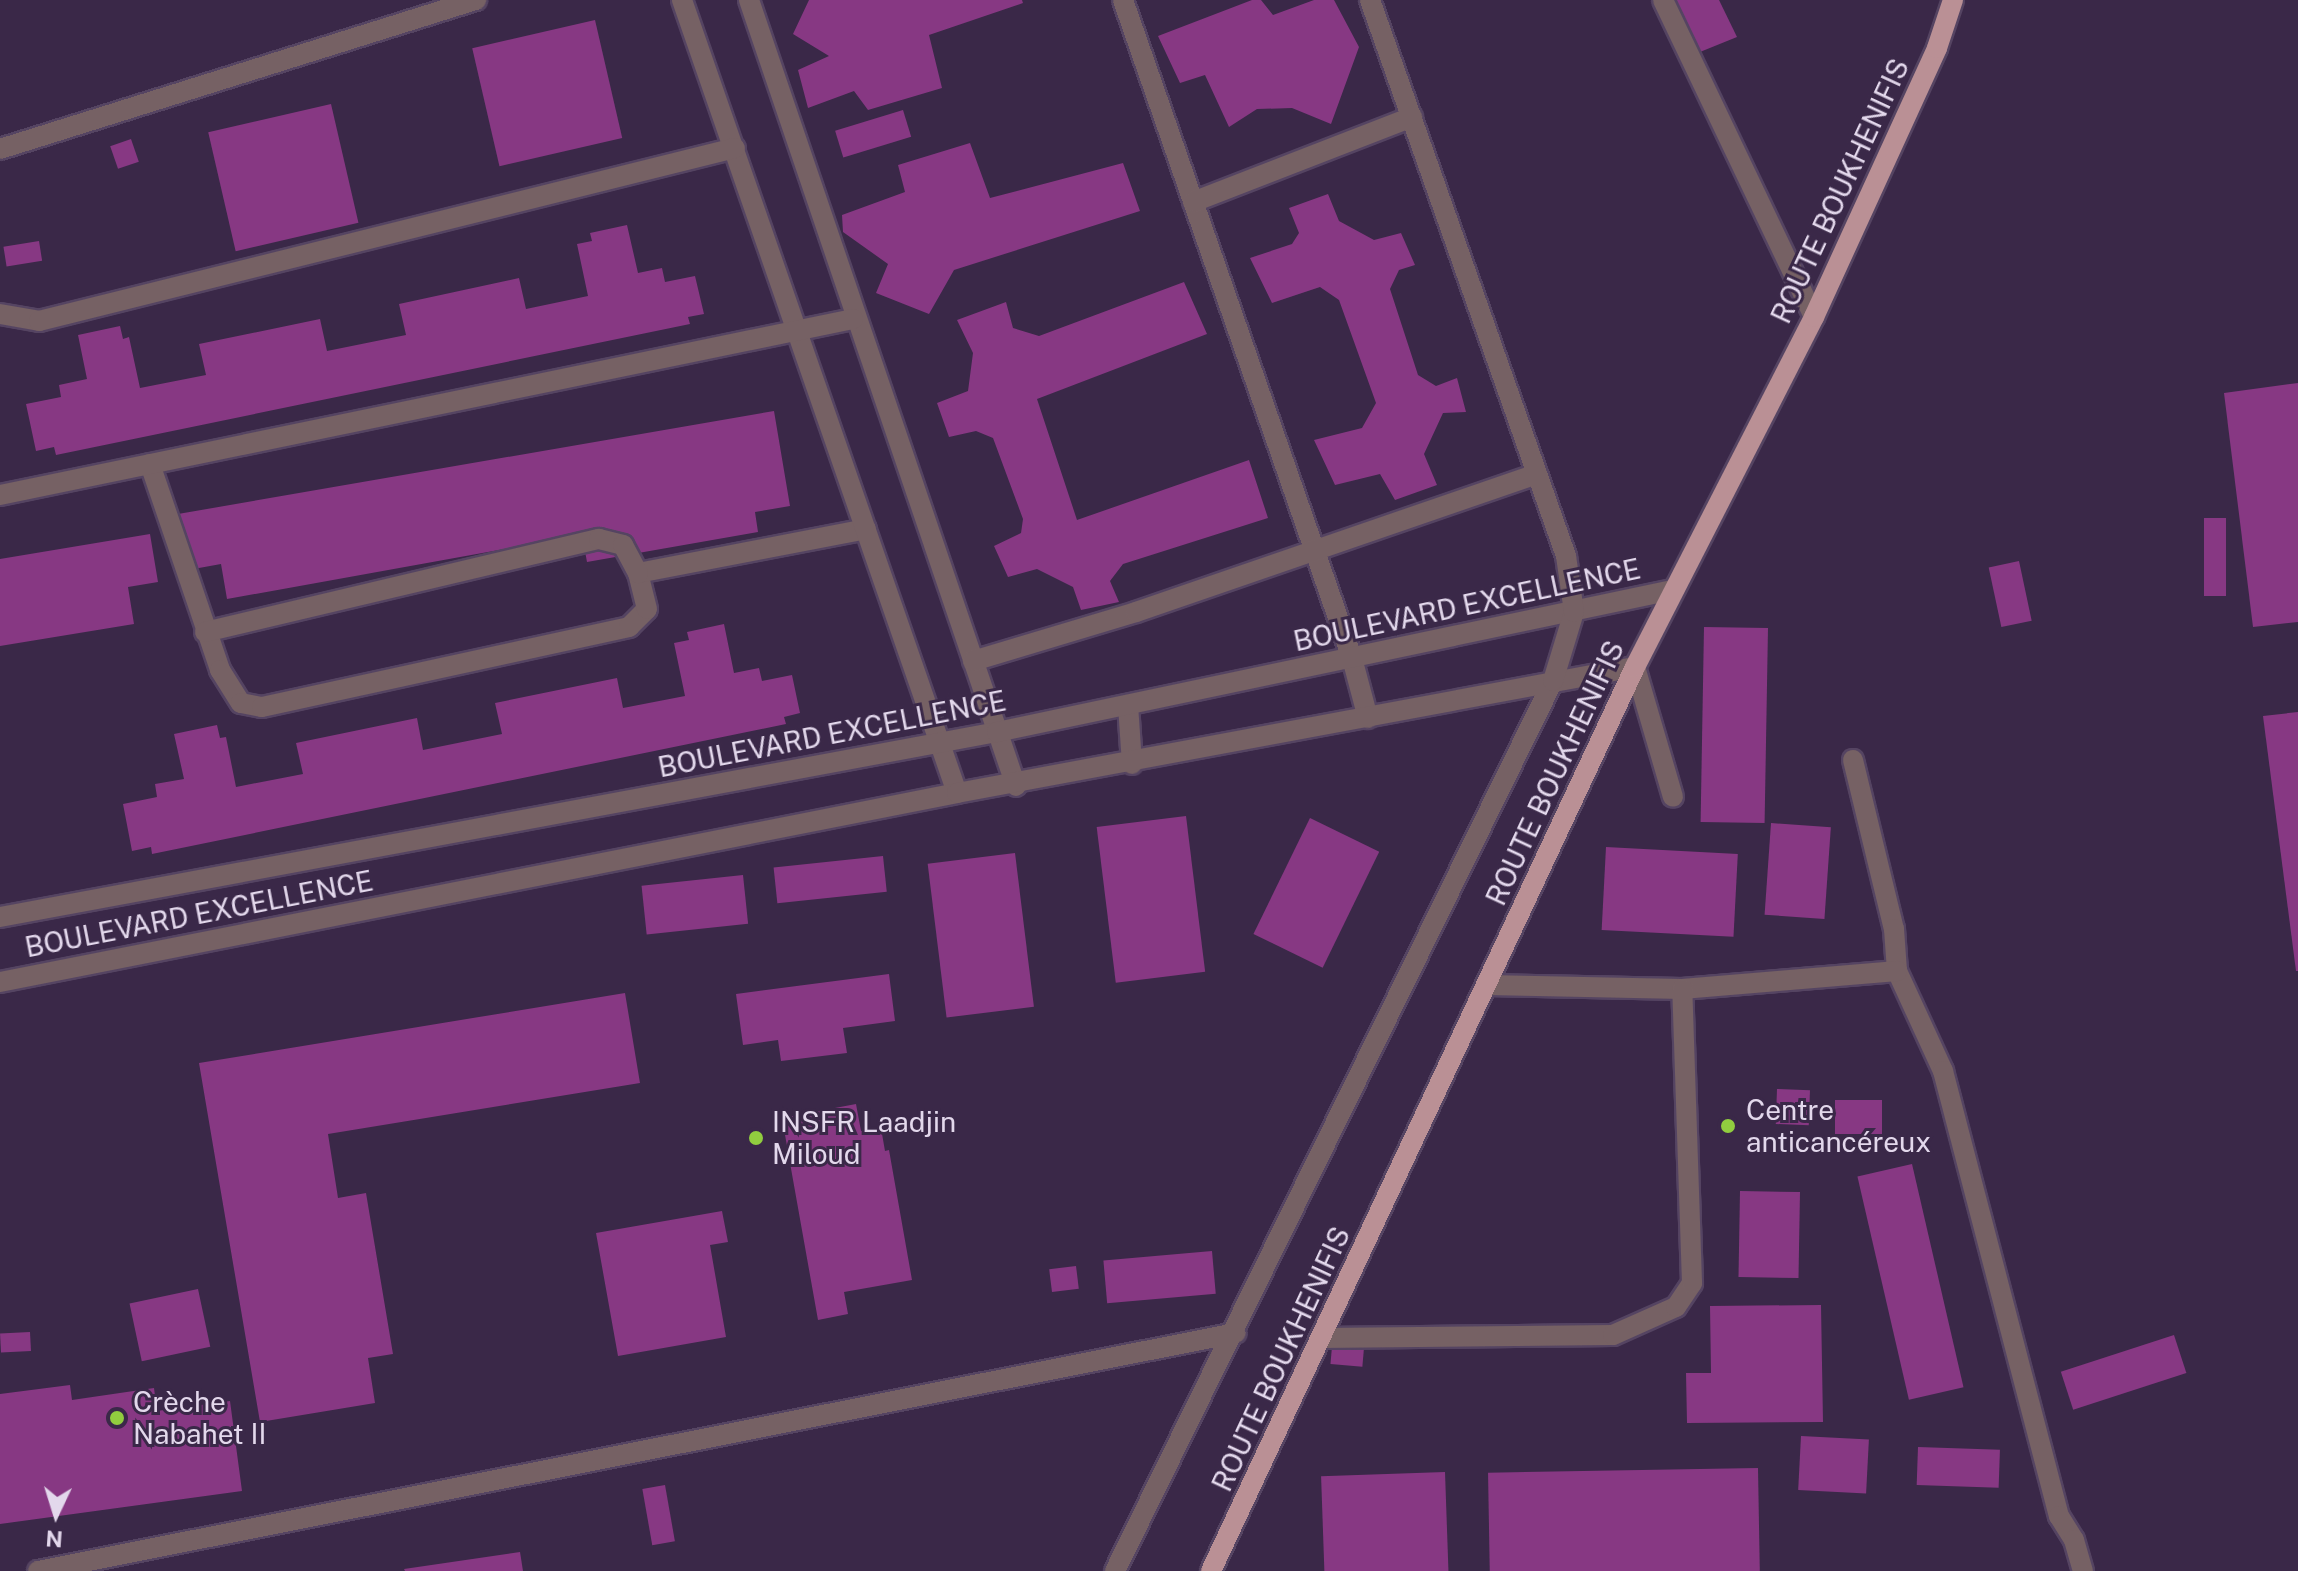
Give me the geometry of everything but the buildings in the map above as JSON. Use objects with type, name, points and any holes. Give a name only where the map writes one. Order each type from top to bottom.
[{"type":"main road","name":"ROUTE BOUKHENIFIS","points":[[1211,1571],[1672,590],[1814,317],[1937,48],[1953,0]]},
{"type":"street","points":[[0,149],[476,0]]},
{"type":"street","points":[[682,0],[801,330],[937,743],[957,793]]},
{"type":"street","points":[[749,0],[853,319],[1016,786]]},
{"type":"street","points":[[1123,0],[1352,658],[1368,718]]},
{"type":"street","points":[[1115,1571],[1236,1333],[1553,681],[1574,612],[1566,556],[1370,0]]},
{"type":"street","points":[[1663,0],[1814,317]]},
{"type":"street","points":[[1193,202],[1412,117]]},
{"type":"street","points":[[0,314],[39,321],[735,148]]},
{"type":"street","points":[[0,495],[853,319]]},
{"type":"street","points":[[150,464],[205,632],[241,703],[262,707],[629,627],[647,609],[638,573],[623,545],[599,539],[205,632]]},
{"type":"street","points":[[973,661],[1136,612],[1537,474]]},
{"type":"street","points":[[638,573],[866,529]]},
{"type":"street","name":"BOULEVARD EXCELLENCE","points":[[0,917],[997,732],[1672,590]]},
{"type":"street","points":[[1635,667],[1673,797]]},
{"type":"street","name":"BOULEVARD EXCELLENCE","points":[[0,982],[957,793],[1016,786],[1635,667]]},
{"type":"street","points":[[1128,705],[1132,764]]},
{"type":"street","points":[[1853,760],[1894,929],[1897,971],[1943,1071],[2059,1516],[2074,1540],[2083,1571]]},
{"type":"street","points":[[1487,985],[1682,989],[1897,971]]},
{"type":"street","points":[[1323,1338],[1613,1335],[1676,1307],[1692,1283],[1682,989]]},
{"type":"street","points":[[38,1571],[1236,1333]]},
{"type":"place","name":"Centre anticancéreux","points":[[1728,1126]]},
{"type":"place","name":"INSFR Laadjin Miloud","points":[[756,1138]]},
{"type":"place","name":"Crèche Nabahet II","points":[[117,1418]]}]
